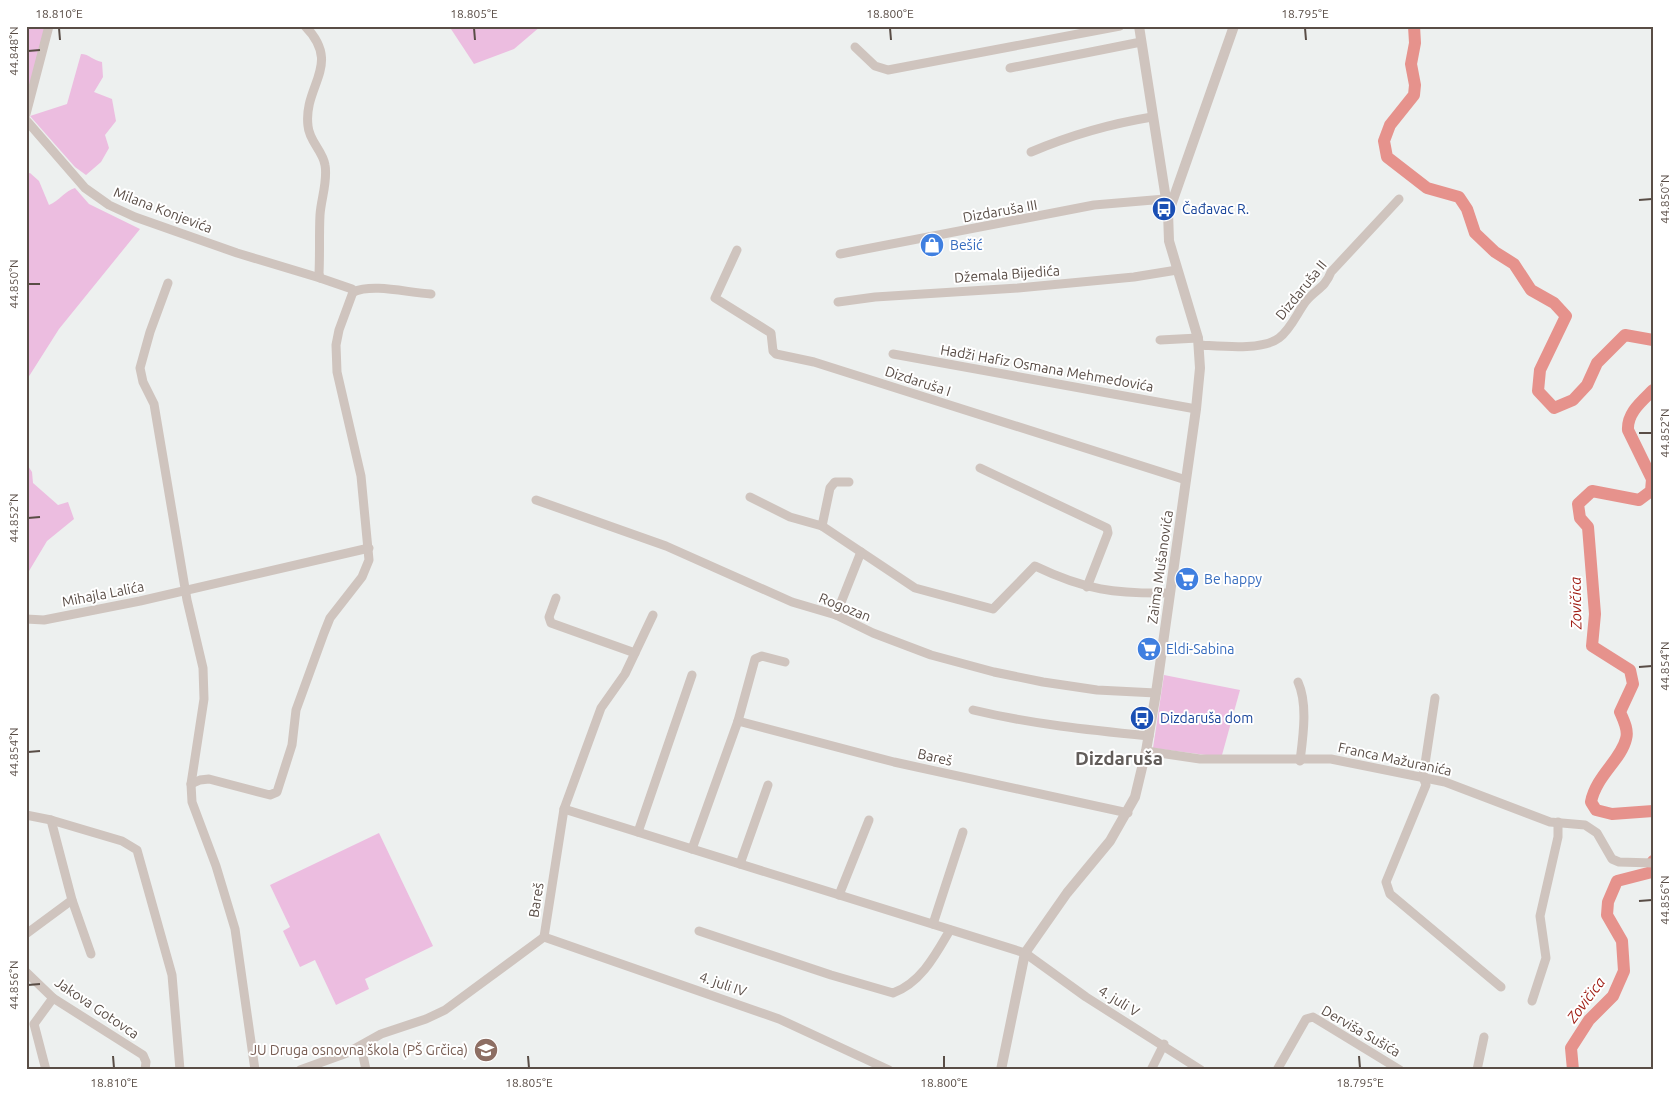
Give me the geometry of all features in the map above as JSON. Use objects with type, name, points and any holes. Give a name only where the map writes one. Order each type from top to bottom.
[{"type":"street","points":[[26,114],[49,26]]},
{"type":"street","points":[[305,26],[316,37],[322,48],[322,62],[308,113],[308,128],[325,164],[320,214],[320,278]]},
{"type":"street","points":[[855,47],[875,66],[888,70],[1120,26]]},
{"type":"street","points":[[1139,26],[1168,212]]},
{"type":"street","points":[[1168,212],[1234,26]]},
{"type":"street","points":[[1010,68],[1141,42]]},
{"type":"street","points":[[1031,152],[1104,125],[1152,116]]},
{"type":"street","name":"Milana Konjevića","points":[[26,120],[85,188],[109,205],[135,217],[237,253],[352,289],[353,292]]},
{"type":"street","name":"Dizdaruša III","points":[[840,254],[1094,205],[1165,199]]},
{"type":"street","name":"Dizdaruša II","points":[[1160,340],[1199,341],[1253,346],[1269,344],[1279,338],[1293,323],[1307,300],[1327,283],[1331,272],[1399,199]]},
{"type":"street","name":"Zaima Mušanovića","points":[[1001,1070],[1025,953],[1037,933],[1110,841],[1128,813],[1135,797],[1149,736],[1196,409],[1200,368],[1199,341],[1169,241],[1168,212]]},
{"type":"street","name":"Dizdaruša I","points":[[737,250],[717,290],[715,298],[771,333],[773,351],[776,354],[814,362],[1186,480]]},
{"type":"street","name":"Džemala Bijedića","points":[[838,302],[875,296],[1134,277],[1177,270]]},
{"type":"street","points":[[168,283],[140,368],[143,382],[154,404],[186,591],[199,650],[204,690],[192,784],[192,802],[236,929],[255,1070]]},
{"type":"street","points":[[192,784],[200,780],[209,779],[270,795],[277,792],[292,745],[296,710],[330,618],[362,577],[369,560],[361,476],[337,372],[336,345],[339,330],[353,292],[381,288],[405,293],[431,294]]},
{"type":"street","name":"Hadži Hafiz Osmana Mehmedovića","points":[[893,354],[1196,409]]},
{"type":"street","points":[[980,468],[1107,528],[1108,533],[1087,587]]},
{"type":"street","points":[[822,526],[830,488],[835,482],[849,482]]},
{"type":"street","points":[[750,497],[790,517],[822,526],[914,588],[993,608],[1035,566],[1087,587],[1127,594],[1170,593]]},
{"type":"street","name":"Rogozan","points":[[536,500],[666,546],[792,602],[836,615],[873,633],[931,655],[994,672],[1088,688],[1156,693]]},
{"type":"street","name":"Mihajla Lalića","points":[[26,619],[44,620],[186,591],[369,548]]},
{"type":"street","points":[[836,615],[861,552]]},
{"type":"street","points":[[556,598],[549,617],[551,623],[635,653]]},
{"type":"street","name":"Bareš","points":[[544,936],[564,809],[601,708],[625,674],[652,615]]},
{"type":"street","points":[[692,849],[738,721],[755,659],[762,656],[785,662]]},
{"type":"street","points":[[638,832],[692,675]]},
{"type":"street","points":[[1298,682],[1301,690],[1303,738],[1300,761]]},
{"type":"street","points":[[1435,698],[1423,777],[1426,785],[1386,882],[1386,888],[1390,894],[1501,987]]},
{"type":"street","points":[[973,710],[1018,721],[1062,728],[1149,736]]},
{"type":"street","name":"Bareš","points":[[738,721],[894,762],[1128,813]]},
{"type":"street","name":"Franca Mažuranića","points":[[1146,751],[1200,759],[1300,761],[1331,759],[1423,777],[1445,782],[1550,822],[1585,826],[1597,833],[1612,859],[1619,862],[1648,862]]},
{"type":"street","points":[[740,864],[768,786]]},
{"type":"street","points":[[564,809],[1025,953]]},
{"type":"street","points":[[26,815],[51,820],[122,841],[137,850],[172,974],[180,1070]]},
{"type":"street","points":[[51,820],[72,900],[91,954]]},
{"type":"street","points":[[839,895],[869,820]]},
{"type":"street","points":[[1532,1001],[1546,958],[1540,916],[1558,837],[1558,822]]},
{"type":"street","points":[[932,924],[963,832]]},
{"type":"street","points":[[26,934],[72,900]]},
{"type":"street","points":[[699,931],[831,975],[893,993],[917,977],[927,967],[950,930]]},
{"type":"street","points":[[300,1070],[347,1053],[381,1034],[426,1019],[445,1010],[544,936]]},
{"type":"street","name":"4. juli IV","points":[[544,936],[779,1019],[889,1070]]},
{"type":"street","name":"4. juli V","points":[[1025,953],[1086,997],[1164,1044],[1201,1070]]},
{"type":"street","name":"Jakova Gotovca","points":[[26,972],[53,998],[143,1055],[146,1062],[145,1070]]},
{"type":"street","points":[[46,1070],[34,1024],[53,998]]},
{"type":"street","name":"Derviša Sušića","points":[[1277,1070],[1306,1019],[1313,1016],[1400,1070]]},
{"type":"street","points":[[1477,1070],[1484,1036]]},
{"type":"street","points":[[1151,1070],[1164,1044]]},
{"type":"street","points":[[361,1046],[366,1070]]},
{"type":"shaded area","points":[[26,26],[48,26],[26,99]]},
{"type":"shaded area","points":[[449,26],[541,26],[514,49],[474,64]]},
{"type":"shaded area","points":[[81,54],[102,62],[103,77],[94,92],[112,99],[116,121],[105,135],[109,148],[101,162],[86,175],[75,167],[30,116],[67,104]]},
{"type":"shaded area","points":[[30,173],[39,181],[49,205],[75,188],[89,204],[140,229],[59,329],[26,381],[26,174]]},
{"type":"shaded area","points":[[26,463],[32,472],[33,483],[58,505],[68,502],[74,519],[47,541],[26,576]]},
{"type":"shaded area","points":[[1164,675],[1240,690],[1222,755],[1206,755],[1153,748]]},
{"type":"shaded area","points":[[379,833],[433,946],[365,979],[369,989],[336,1005],[315,960],[300,967],[283,931],[290,927],[270,885]]},
{"type":"waterway","name":"Zovičica","points":[[1414,26],[1415,43],[1411,64],[1415,85],[1414,95],[1390,125],[1384,141],[1387,157],[1427,188],[1459,197],[1467,209],[1475,233],[1495,252],[1514,264],[1531,290],[1554,303],[1566,316],[1540,370],[1538,391],[1554,408],[1573,400],[1587,385],[1597,363],[1625,335],[1653,340]]},
{"type":"waterway","name":"Zovičica","points":[[1653,390],[1632,413],[1628,424],[1628,430],[1652,479],[1651,491],[1639,500],[1592,491],[1578,504],[1580,518],[1588,527],[1595,614],[1592,646],[1630,670],[1633,684],[1620,712],[1626,728],[1626,739],[1619,754],[1598,784],[1591,802],[1596,810],[1612,814],[1653,811]]},
{"type":"waterway","name":"Zovičica","points":[[1573,1070],[1571,1048],[1589,1020],[1613,996],[1624,971],[1622,941],[1607,915],[1608,902],[1617,881],[1652,872],[1653,861]]},
{"type":"place","name":"Čađavac R.","points":[[1164,209]]},
{"type":"place","name":"Bešić","points":[[932,245]]},
{"type":"place","name":"Be happy","points":[[1187,579]]},
{"type":"place","name":"Eldi-Sabina","points":[[1149,649]]},
{"type":"place","name":"Dizdaruša dom","points":[[1142,718]]},
{"type":"place","name":"JU Druga osnovna škola (PŠ Grčica)","points":[[486,1050]]},
{"type":"district","name":"Dizdaruša","points":[[1119,758]]}]
